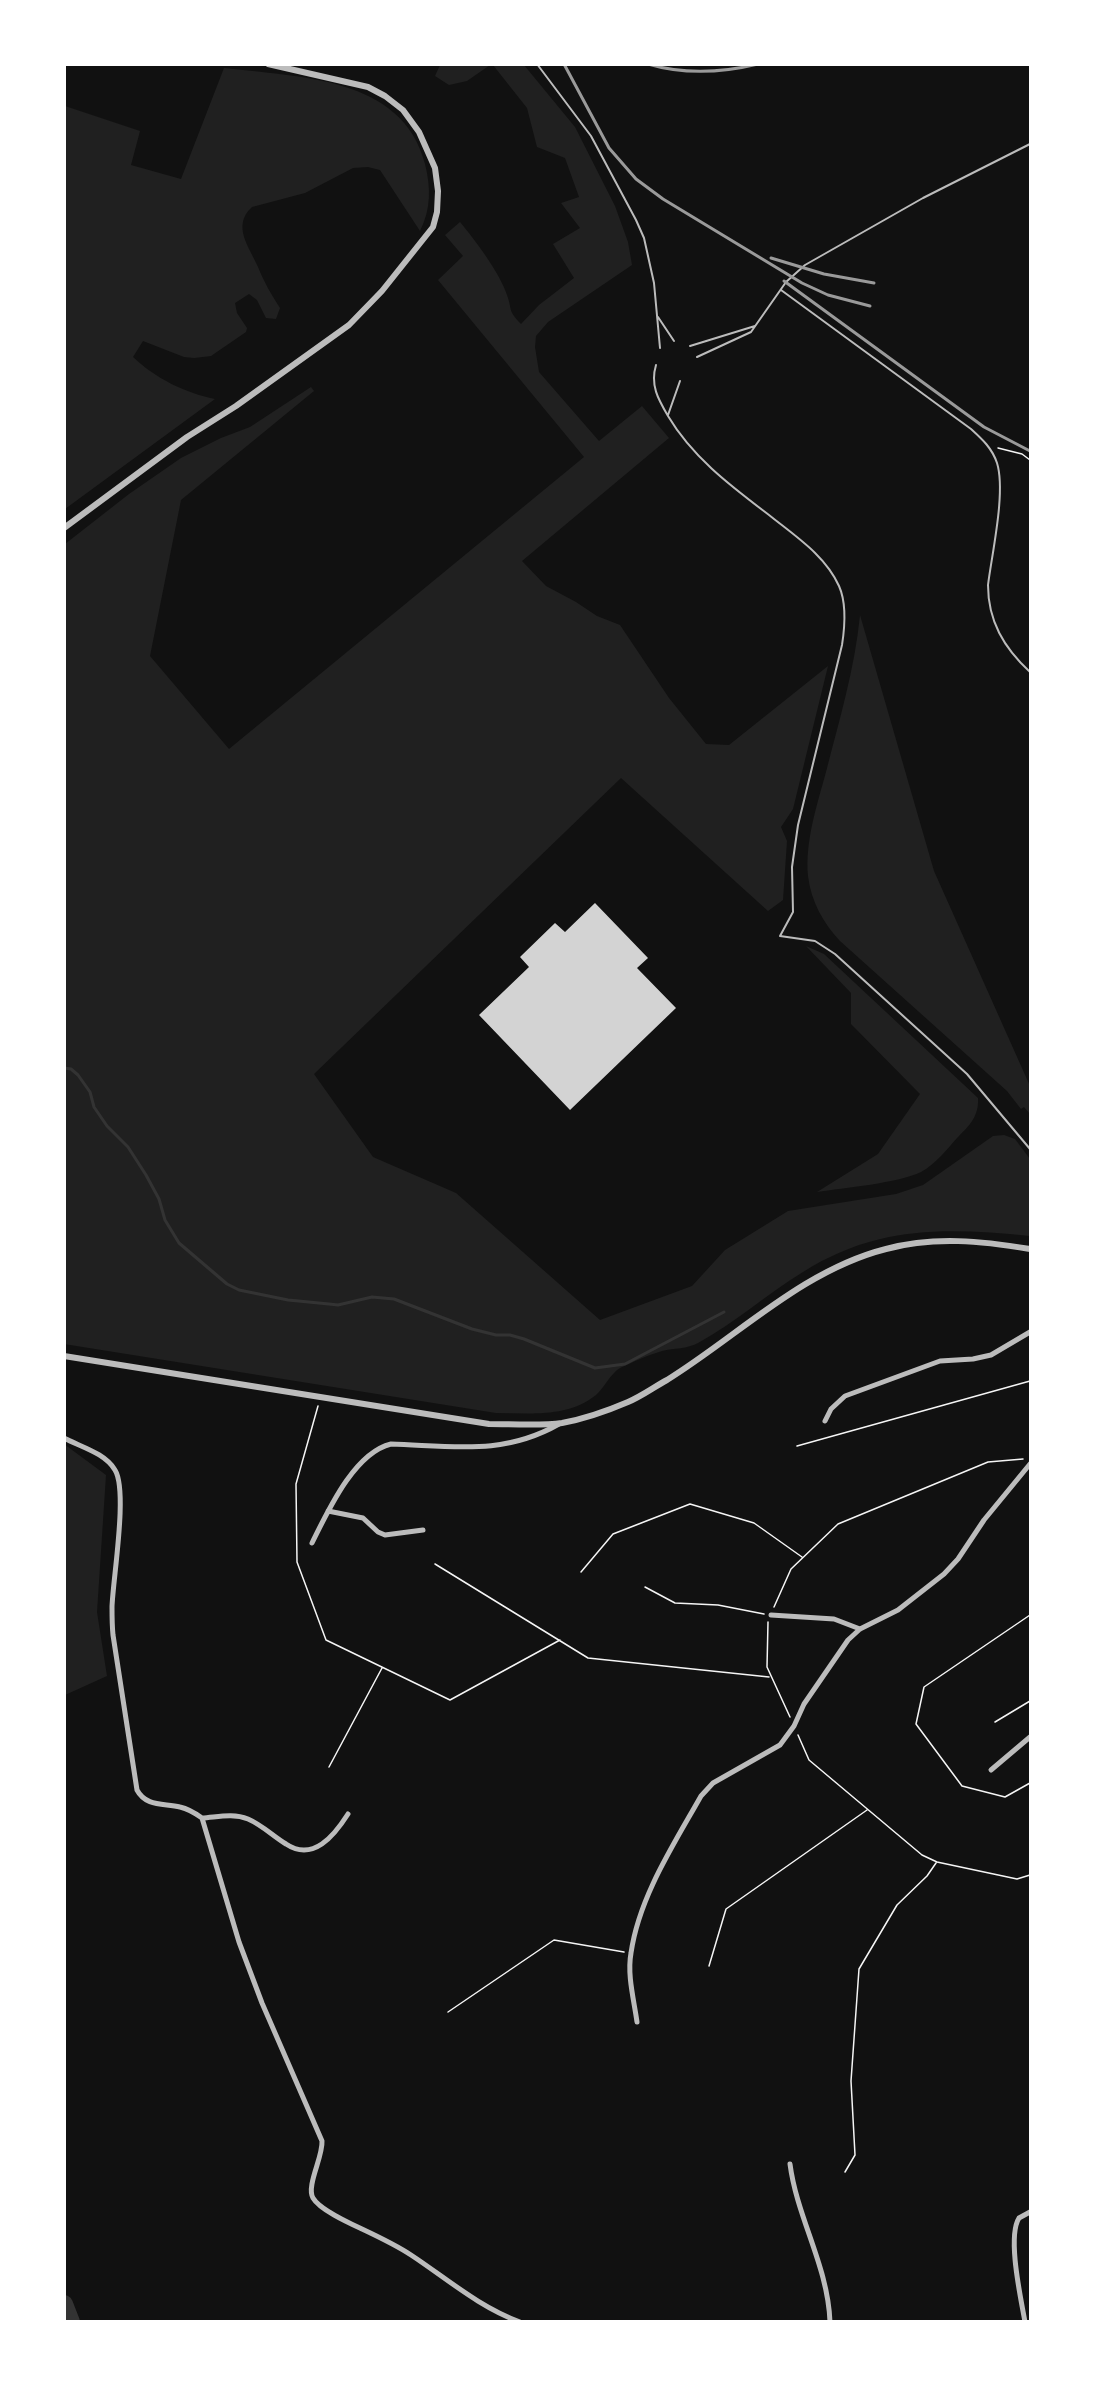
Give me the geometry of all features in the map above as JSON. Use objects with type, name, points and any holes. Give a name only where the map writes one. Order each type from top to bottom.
[{"type":"street","points":[[64,528],[187,437],[236,406],[349,325],[382,291],[433,228],[437,212],[438,191],[435,168],[419,132],[403,110],[385,96],[368,87],[268,64]]},
{"type":"street","points":[[64,1356],[489,1424],[561,1423],[598,1413],[639,1397],[706,1354],[811,1281],[864,1256],[893,1247],[936,1241],[981,1242],[1030,1250]]},
{"type":"street","points":[[825,1421],[837,1402],[854,1392],[940,1361],[992,1355],[1030,1332]]},
{"type":"street","points":[[312,1543],[337,1495],[362,1464],[380,1447],[392,1444],[466,1448],[496,1446],[538,1436],[561,1423]]},
{"type":"street","points":[[64,1438],[102,1457],[115,1470],[119,1479],[120,1503],[112,1621],[137,1790],[148,1802],[181,1807],[202,1818],[228,1815],[240,1817],[259,1825],[287,1845],[304,1851],[321,1845],[340,1827],[348,1814]]},
{"type":"street","points":[[637,2022],[630,1969],[637,1927],[651,1891],[701,1796],[713,1784],[780,1745],[842,1647],[860,1629],[898,1610],[944,1574],[1030,1464]]},
{"type":"street","points":[[328,1511],[363,1518],[378,1532],[385,1535],[423,1530]]},
{"type":"street","points":[[771,1615],[834,1619],[860,1629]]},
{"type":"street","points":[[991,1770],[1030,1737]]},
{"type":"street","points":[[202,1818],[236,1932],[258,1993],[322,2141],[321,2158],[310,2191],[312,2197],[336,2215],[411,2255],[435,2274],[486,2305],[520,2322]]},
{"type":"street","points":[[790,2164],[796,2196],[821,2265],[830,2322]]},
{"type":"street","points":[[1025,2322],[1019,2294],[1014,2237],[1016,2222],[1022,2215],[1030,2212]]},
{"type":"lane","points":[[537,64],[591,136],[636,220],[648,256],[658,317],[660,348]]},
{"type":"lane","points":[[696,357],[751,332],[791,277],[805,265],[923,198],[1030,144]]},
{"type":"lane","points":[[781,290],[971,429],[989,446],[996,461],[999,488],[988,601],[991,615],[1004,642],[1017,660],[1030,672]]},
{"type":"lane","points":[[658,317],[674,340]]},
{"type":"lane","points":[[690,346],[755,326]]},
{"type":"lane","points":[[656,365],[653,378],[655,391],[668,415],[691,448],[722,478],[823,561],[835,577],[843,599],[845,628],[842,645],[794,848],[793,912],[780,936],[815,941],[835,954],[967,1074],[1030,1149]]},
{"type":"lane","points":[[668,415],[680,381]]},
{"type":"path","points":[[989,446],[1022,454],[1030,460]]},
{"type":"path","points":[[797,1446],[1030,1381]]},
{"type":"path","points":[[321,1397],[296,1484],[297,1562],[326,1640],[450,1700],[560,1641]]},
{"type":"path","points":[[1030,1458],[988,1462],[838,1524],[791,1569],[767,1625],[767,1667],[809,1760],[921,1856],[937,1862],[1017,1879],[1030,1875]]},
{"type":"path","points":[[581,1572],[613,1534],[690,1504],[754,1524],[802,1558]]},
{"type":"path","points":[[435,1564],[588,1658],[771,1677]]},
{"type":"path","points":[[645,1587],[675,1603],[718,1605],[771,1615]]},
{"type":"path","points":[[1030,1615],[924,1687],[916,1724],[962,1786],[1005,1797],[1030,1783]]},
{"type":"path","points":[[329,1767],[383,1667]]},
{"type":"path","points":[[995,1722],[1030,1701]]},
{"type":"path","points":[[709,1966],[726,1910],[868,1810]]},
{"type":"path","points":[[845,2172],[855,2155],[851,2081],[859,1970],[897,1905],[927,1876],[937,1862]]},
{"type":"path","points":[[448,2012],[554,1940],[631,1953]]},
{"type":"shaded area","points":[[440,64],[490,65],[467,81],[449,85],[435,76]]},
{"type":"shaded area","points":[[493,65],[524,65],[575,127],[615,206],[628,242],[632,265],[548,322],[536,336],[535,347],[539,372],[599,441],[642,406],[669,438],[522,561],[546,586],[597,616],[620,625],[669,698],[706,744],[729,745],[828,666],[793,809],[781,827],[787,841],[783,900],[768,911],[621,778],[314,1074],[373,1157],[456,1193],[600,1320],[692,1286],[725,1250],[788,1211],[896,1194],[923,1185],[993,1136],[1004,1135],[1015,1139],[1030,1159],[1030,1236],[941,1231],[913,1233],[858,1245],[803,1272],[725,1327],[698,1343],[657,1353],[620,1368],[596,1395],[585,1402],[573,1408],[548,1413],[496,1413],[64,1344],[65,544],[129,494],[181,458],[221,438],[250,427],[311,387],[314,391],[181,500],[150,656],[229,749],[584,457],[438,280],[463,256],[445,235],[460,222],[493,267],[504,286],[512,313],[521,324],[539,305],[574,278],[553,244],[580,228],[561,203],[579,197],[565,158],[537,147],[527,108]]},
{"type":"shaded area","points":[[224,68],[283,74],[344,86],[371,97],[395,113],[413,135],[425,164],[429,198],[424,223],[420,231],[380,170],[368,167],[353,168],[305,193],[252,207],[243,222],[244,237],[265,283],[280,308],[276,319],[266,318],[257,300],[249,294],[235,303],[237,313],[247,328],[246,332],[211,356],[184,357],[143,341],[133,357],[142,365],[171,384],[215,399],[65,509],[65,106],[140,131],[131,165],[181,179]]},
{"type":"shaded area","points":[[860,615],[934,871],[1030,1086],[1030,1114],[1024,1107],[1021,1109],[1007,1091],[840,941],[828,927],[815,903],[808,876],[810,836],[850,675]]},
{"type":"shaded area","points":[[806,946],[824,954],[978,1098],[977,1110],[970,1124],[936,1161],[921,1172],[885,1182],[817,1192],[878,1154],[920,1094],[851,1024],[851,993]]},
{"type":"shaded area","points":[[64,1444],[106,1475],[97,1612],[107,1676],[65,1695]]},
{"type":"building","points":[[595,903],[648,958],[637,968],[676,1008],[570,1110],[479,1015],[529,967],[520,957],[555,923],[565,932]]},
{"type":"waterway","points":[[64,1068],[71,1069],[78,1075],[90,1092],[94,1107],[107,1126],[128,1147],[159,1199],[165,1220],[179,1243],[227,1284],[239,1290],[288,1300],[338,1305],[372,1297],[394,1299],[472,1329],[524,1339],[595,1368],[625,1364],[724,1312]]},
{"type":"waterway","points":[[64,2304],[71,2322]]},
{"type":"railway","points":[[564,64],[609,148],[636,179],[663,199],[802,283],[828,295],[870,306]]},
{"type":"railway","points":[[648,64],[662,68],[703,72],[758,64]]},
{"type":"railway","points":[[771,258],[824,274],[874,283]]},
{"type":"railway","points":[[784,281],[984,427],[1030,451]]}]
